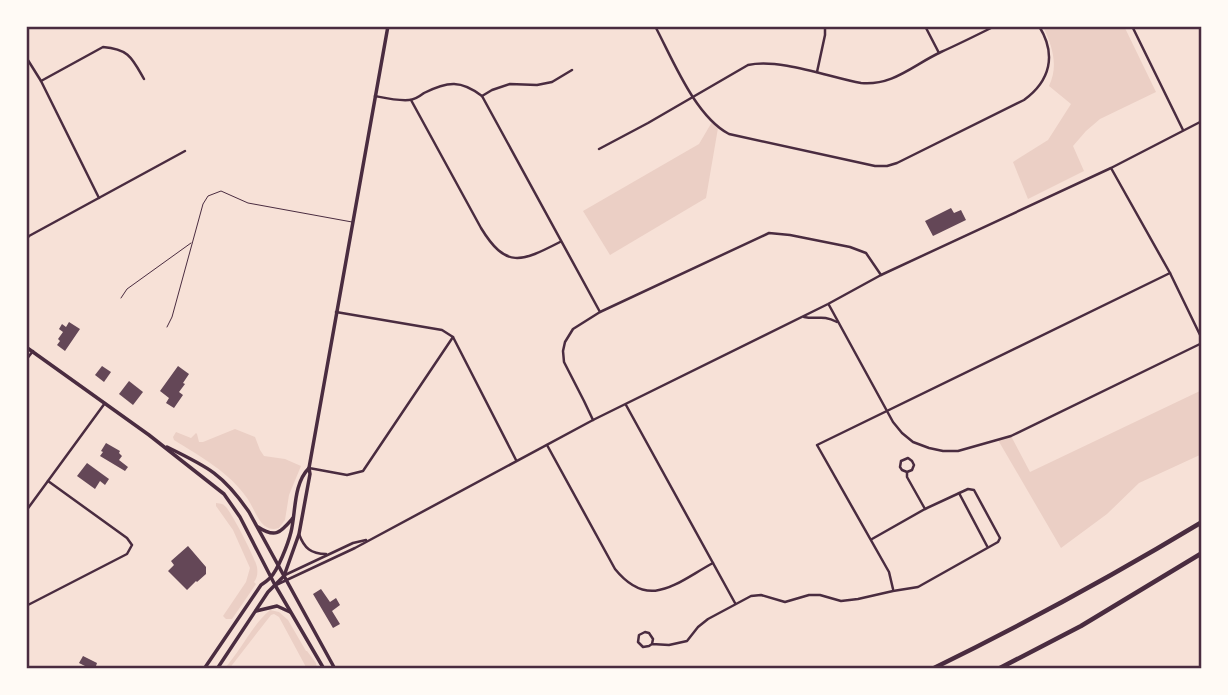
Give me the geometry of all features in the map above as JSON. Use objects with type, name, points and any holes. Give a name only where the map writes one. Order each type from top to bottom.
[{"type":"highway","points":[[932,669],[1010,631],[1202,523]]},
{"type":"highway","points":[[998,669],[1081,626],[1202,553]]},
{"type":"main road","points":[[217,669],[268,592],[284,576],[299,534],[388,26]]},
{"type":"main road","points":[[26,347],[162,445],[231,501],[275,585],[324,669]]},
{"type":"main road","points":[[162,445],[204,465],[236,493],[257,525],[335,669]]},
{"type":"main road","points":[[204,669],[261,585],[271,577],[278,565],[291,533],[297,495],[304,473],[309,468]]},
{"type":"main road","points":[[257,525],[269,533],[278,533],[293,518]]},
{"type":"main road","points":[[271,577],[284,576]]},
{"type":"main road","points":[[256,611],[277,606],[292,613]]},
{"type":"street","points":[[655,26],[693,97],[718,128],[729,134],[875,166],[887,166],[919,153],[1036,92],[1048,71],[1049,57],[1048,46],[1040,26]]},
{"type":"street","points":[[817,72],[825,26]]},
{"type":"street","points":[[925,26],[939,53]]},
{"type":"street","points":[[599,149],[748,65],[760,62],[775,63],[873,84],[884,82],[995,26]]},
{"type":"street","points":[[1132,26],[1183,130]]},
{"type":"street","points":[[41,81],[103,47],[114,47],[127,52],[144,79]]},
{"type":"street","points":[[26,57],[41,81],[99,198]]},
{"type":"street","points":[[482,96],[510,84],[537,85],[552,82],[572,70]]},
{"type":"street","points":[[375,96],[411,100],[451,83],[462,84],[482,96],[600,312]]},
{"type":"street","points":[[411,100],[481,228],[500,253],[512,258],[522,258],[561,242]]},
{"type":"street","points":[[275,585],[355,548],[593,420],[804,317],[881,275],[1111,168],[1202,121]]},
{"type":"street","points":[[26,231],[28,238],[185,151]]},
{"type":"street","points":[[828,304],[893,422],[914,442],[943,451],[958,451],[1011,436],[1202,341],[1170,273],[1111,168]]},
{"type":"street","points":[[593,420],[564,362],[563,351],[573,328],[600,312],[769,233],[850,247],[866,253],[881,275]]},
{"type":"street","points":[[893,591],[889,572],[817,444],[1170,273]]},
{"type":"street","points":[[336,312],[442,330],[453,337],[517,461]]},
{"type":"street","points":[[804,317],[826,317],[838,323]]},
{"type":"street","points":[[309,468],[347,475],[363,471],[453,337]]},
{"type":"street","points":[[26,360],[33,351]]},
{"type":"street","points":[[26,511],[105,403]]},
{"type":"street","points":[[626,405],[735,603]]},
{"type":"street","points":[[547,445],[615,569],[633,587],[643,591],[661,591],[713,563]]},
{"type":"street","points":[[908,458],[914,465],[912,470],[907,472],[899,465],[902,459],[908,458]]},
{"type":"street","points":[[907,472],[907,477],[925,509]]},
{"type":"street","points":[[26,606],[127,554],[132,545],[127,538],[48,481]]},
{"type":"street","points":[[652,644],[653,639],[649,633],[642,633],[638,638],[641,646],[646,647],[687,641],[708,619],[735,603],[756,595],[785,602],[809,595],[841,601],[918,587],[998,542],[1000,538],[974,490],[968,489],[925,509],[872,540]]},
{"type":"street","points":[[959,493],[988,547]]},
{"type":"street","points":[[299,534],[308,550],[318,554],[330,554]]},
{"type":"street","points":[[284,576],[353,543],[369,540]]},
{"type":"lane","points":[[167,327],[208,195],[221,191],[248,203],[352,222]]},
{"type":"lane","points":[[121,298],[127,289],[193,241]]},
{"type":"shaded area","points":[[1043,26],[1124,26],[1156,92],[1100,119],[1073,146],[1084,171],[1028,199],[1013,162],[1048,140],[1071,104],[1049,86],[1054,63]]},
{"type":"shaded area","points":[[712,122],[718,128],[706,198],[610,255],[583,211],[699,144]]},
{"type":"shaded area","points":[[1202,390],[1202,454],[1139,483],[1107,514],[1061,548],[998,440],[1011,436],[1030,472]]},
{"type":"shaded area","points":[[235,429],[255,437],[264,456],[285,459],[301,466],[289,495],[285,520],[279,528],[267,528],[232,480],[173,437],[176,432],[191,438],[196,433],[199,442],[203,442]]},
{"type":"shaded area","points":[[216,503],[224,505],[229,512],[257,567],[254,582],[256,584],[232,619],[223,616],[246,582],[250,568],[233,530]]},
{"type":"shaded area","points":[[270,610],[279,612],[288,620],[316,663],[317,669],[307,669],[279,617],[274,614],[229,669],[224,669]]},
{"type":"building","points":[[951,208],[954,213],[961,210],[966,220],[933,236],[925,221]]},
{"type":"building","points":[[69,322],[80,329],[65,351],[57,345],[63,332],[59,329],[62,324],[66,327]]},
{"type":"building","points":[[102,366],[111,372],[104,382],[95,375]]},
{"type":"building","points":[[178,366],[189,374],[179,392],[183,395],[174,408],[166,403],[169,398],[160,391]]},
{"type":"building","points":[[129,381],[143,392],[133,405],[119,394]]},
{"type":"building","points":[[106,443],[120,451],[122,456],[119,460],[128,467],[125,471],[100,456]]},
{"type":"building","points":[[87,463],[109,479],[105,485],[100,481],[95,489],[77,476]]},
{"type":"building","points":[[188,546],[206,567],[206,574],[187,590],[168,571],[174,565],[171,561]]},
{"type":"building","points":[[321,589],[330,602],[336,598],[340,605],[332,611],[340,624],[333,628],[313,594]]},
{"type":"building","points":[[83,656],[97,663],[95,669],[79,663]]}]
